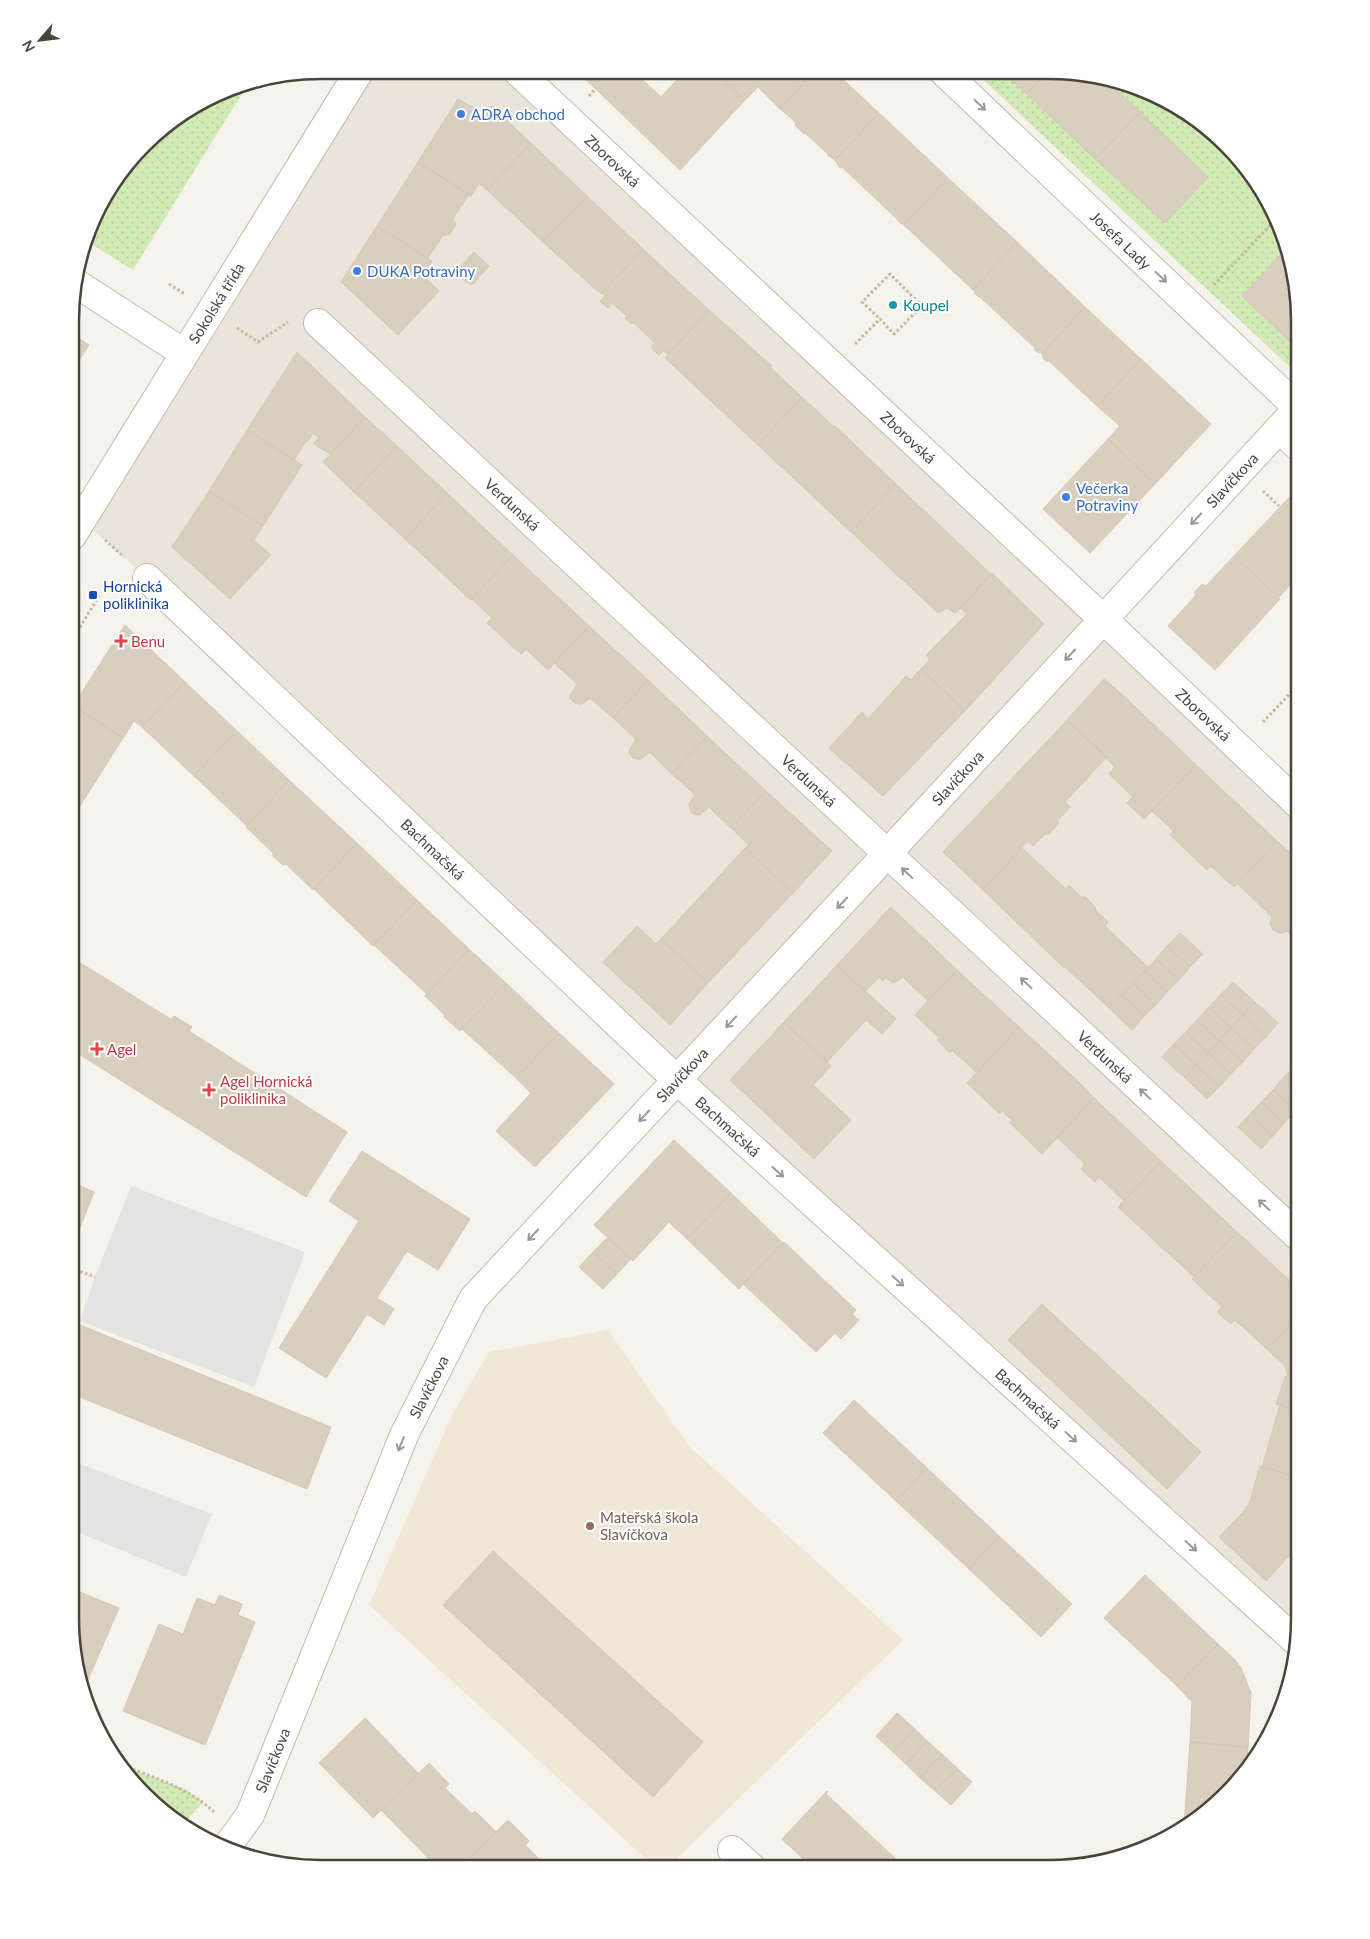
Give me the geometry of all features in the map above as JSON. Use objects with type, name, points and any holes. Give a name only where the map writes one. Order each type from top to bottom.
[{"type":"street","name":"Sokolská třída","points":[[79,525],[354,79]]},
{"type":"street","name":"Zborovská","points":[[526,79],[1291,797]]},
{"type":"street","name":"Josefa Lady","points":[[951,79],[1291,400]]},
{"type":"street","points":[[81,287],[184,353]]},
{"type":"street","name":"Verdunská","points":[[318,323],[1291,1230]]},
{"type":"street","name":"Slavíčkova","points":[[231,1841],[250,1815],[405,1433],[473,1299],[1291,416]]},
{"type":"street","points":[[1279,429],[1291,440]]},
{"type":"street","name":"Bachmačská","points":[[147,578],[677,1080],[1291,1636]]},
{"type":"street","points":[[732,1850],[743,1860]]},
{"type":"path","points":[[587,98],[596,88]]},
{"type":"path","points":[[1193,308],[1271,224]]},
{"type":"path","points":[[890,274],[922,306],[894,334],[880,319],[862,302],[890,274]]},
{"type":"path","points":[[855,344],[880,319]]},
{"type":"path","points":[[79,529],[147,578]]},
{"type":"path","points":[[79,629],[99,596]]},
{"type":"path","points":[[1263,722],[1291,692]]},
{"type":"path","points":[[79,1271],[95,1277]]},
{"type":"path","points":[[132,1769],[188,1791],[203,1802],[231,1841]]},
{"type":"shaded area","points":[[354,79],[524,79],[1291,797],[1291,1627],[147,578],[82,520]]},
{"type":"shaded area","points":[[131,1186],[305,1252],[254,1387],[80,1321],[95,1277]]},
{"type":"shaded area","name":"Mateřská škola Slavíčkova","points":[[608,1330],[689,1446],[903,1640],[675,1860],[647,1860],[369,1605],[451,1417],[489,1352]]},
{"type":"shaded area","points":[[79,1463],[212,1514],[186,1577],[79,1533]]},
{"type":"green space","points":[[982,79],[1065,79],[1112,87],[1142,97],[1170,111],[1209,139],[1241,174],[1259,200],[1273,228],[1287,274],[1291,305],[1291,368]]},
{"type":"green space","points":[[243,92],[133,270],[92,244],[97,228],[111,200],[139,161],[161,139],[200,111]]},
{"type":"green space","points":[[132,1769],[188,1791],[203,1802],[187,1819],[161,1800]]},
{"type":"building","points":[[585,79],[642,79],[661,97],[678,79],[723,79],[745,100],[680,170]]},
{"type":"building","points":[[723,79],[808,79],[780,109],[758,87],[745,100]]},
{"type":"building","points":[[808,79],[843,79],[879,113],[835,160],[804,134],[795,125],[796,123],[780,109]]},
{"type":"building","points":[[1011,79],[1041,79],[1027,94]]},
{"type":"building","points":[[1041,79],[1065,79],[1096,83],[1113,87],[1140,112],[1095,159],[1027,94]]},
{"type":"building","points":[[458,99],[483,113],[491,106],[531,143],[487,190],[479,183],[471,196],[418,162]]},
{"type":"building","points":[[1140,112],[1208,177],[1165,223],[1095,159]]},
{"type":"building","points":[[879,113],[948,178],[904,225],[842,167],[840,168],[835,160]]},
{"type":"building","points":[[531,143],[587,196],[543,242],[487,190]]},
{"type":"building","points":[[418,162],[469,194],[453,218],[456,224],[449,235],[443,235],[428,258],[377,226]]},
{"type":"building","points":[[948,178],[1017,242],[973,290],[904,225]]},
{"type":"building","points":[[587,196],[643,249],[601,294],[543,242]]},
{"type":"building","points":[[377,226],[432,261],[423,275],[439,291],[398,335],[341,282]]},
{"type":"building","points":[[1017,242],[1085,307],[1042,354],[1038,353],[1035,348],[974,293],[975,291],[973,290]]},
{"type":"building","points":[[643,249],[709,310],[668,354],[664,351],[659,355],[651,348],[655,343],[633,322],[632,324],[625,318],[627,316],[612,303],[608,308],[600,301],[605,296],[602,293]]},
{"type":"building","points":[[474,252],[489,266],[472,285],[454,274]]},
{"type":"building","points":[[1282,254],[1287,274],[1291,305],[1291,339],[1289,341],[1242,296]]},
{"type":"building","points":[[1085,307],[1141,359],[1097,406],[1048,360],[1047,362],[1042,357],[1044,356],[1042,354]]},
{"type":"building","points":[[709,310],[772,366],[770,367],[802,397],[758,445],[665,358]]},
{"type":"building","points":[[79,339],[89,345],[79,360]]},
{"type":"building","points":[[297,352],[365,417],[330,454],[314,444],[319,437],[313,433],[294,460],[247,430]]},
{"type":"building","points":[[1141,359],[1211,424],[1155,484],[1108,439],[1120,426],[1097,406]]},
{"type":"building","points":[[802,397],[896,484],[851,532],[758,445]]},
{"type":"building","points":[[365,417],[397,446],[354,492],[323,462]]},
{"type":"building","points":[[247,430],[302,465],[263,526],[209,491]]},
{"type":"building","points":[[1108,439],[1155,484],[1090,553],[1043,509]]},
{"type":"building","points":[[397,446],[447,493],[405,539],[354,492]]},
{"type":"building","points":[[896,484],[991,574],[956,613],[946,608],[941,612],[937,612],[851,532]]},
{"type":"building","points":[[209,491],[263,526],[254,540],[271,555],[230,599],[172,547]]},
{"type":"building","points":[[447,493],[513,555],[471,600],[405,539]]},
{"type":"building","points":[[1291,496],[1291,584],[1279,597],[1234,556]]},
{"type":"building","points":[[513,555],[589,626],[548,670],[526,649],[521,654],[487,623],[492,618],[472,599]]},
{"type":"building","points":[[1234,556],[1280,599],[1215,670],[1168,626],[1196,595],[1194,593],[1202,584],[1206,586]]},
{"type":"building","points":[[992,573],[1044,624],[965,711],[921,669],[930,659],[926,655],[967,614],[960,608]]},
{"type":"building","points":[[125,625],[185,682],[142,727],[134,721],[123,738],[79,710],[79,697]]},
{"type":"building","points":[[589,626],[648,680],[613,718],[590,698],[582,704],[573,702],[570,698],[577,684],[554,663]]},
{"type":"building","points":[[921,669],[965,711],[883,796],[829,748],[862,712],[868,719],[906,676],[911,680]]},
{"type":"building","points":[[1104,679],[1196,765],[1144,819],[1127,803],[1133,797],[1109,774],[1115,767],[1067,720]]},
{"type":"building","points":[[648,680],[707,736],[672,774],[650,752],[641,759],[632,757],[629,753],[636,739],[613,718]]},
{"type":"building","points":[[185,682],[237,731],[194,776],[142,727]]},
{"type":"building","points":[[79,710],[123,738],[79,807]]},
{"type":"building","points":[[1067,720],[1107,757],[1065,802],[1070,807],[1049,834],[1045,834],[1033,846],[1028,841],[983,890],[943,852]]},
{"type":"building","points":[[237,731],[289,780],[247,826],[194,776]]},
{"type":"building","points":[[707,736],[766,791],[731,828],[709,807],[701,814],[696,815],[691,812],[689,804],[695,795],[672,774]]},
{"type":"building","points":[[1196,765],[1277,841],[1234,887],[1211,866],[1207,870],[1170,835],[1174,831],[1152,811]]},
{"type":"building","points":[[289,780],[357,843],[313,890],[286,864],[283,865],[273,856],[273,853],[246,827]]},
{"type":"building","points":[[766,791],[832,851],[793,893],[745,848],[749,845],[731,828]]},
{"type":"building","points":[[1277,841],[1291,854],[1291,935],[1287,931],[1280,933],[1273,930],[1270,923],[1272,917],[1238,884]]},
{"type":"building","points":[[357,843],[417,900],[373,946],[314,889]]},
{"type":"building","points":[[745,848],[793,893],[708,983],[661,939]]},
{"type":"building","points":[[1022,848],[1066,889],[1069,885],[1081,897],[1086,897],[1095,907],[1096,911],[1108,922],[1105,926],[1148,967],[1109,1008],[1064,968],[983,890]]},
{"type":"building","points":[[417,900],[469,949],[427,994],[374,945]]},
{"type":"building","points":[[891,907],[957,970],[928,1001],[903,977],[894,983],[886,978],[883,981],[879,977],[865,992],[837,965]]},
{"type":"building","points":[[637,926],[656,944],[661,939],[708,983],[670,1025],[603,962]]},
{"type":"building","points":[[1180,933],[1203,954],[1190,967],[1167,946]]},
{"type":"building","points":[[1167,946],[1190,967],[1179,980],[1156,959]]},
{"type":"building","points":[[469,949],[506,983],[460,1031],[425,996]]},
{"type":"building","points":[[1156,959],[1179,980],[1167,992],[1145,971]]},
{"type":"building","name":"Agel Hornická poliklinika","points":[[79,962],[172,1020],[174,1016],[192,1027],[189,1031],[347,1132],[306,1197],[79,1054]]},
{"type":"building","points":[[837,965],[896,1019],[882,1034],[866,1020],[827,1062],[784,1022]]},
{"type":"building","points":[[957,970],[1019,1027],[977,1073],[952,1050],[950,1053],[937,1040],[939,1038],[915,1015]]},
{"type":"building","points":[[1145,971],[1167,992],[1156,1005],[1133,983]]},
{"type":"building","points":[[1233,982],[1255,1002],[1243,1015],[1220,995]]},
{"type":"building","points":[[506,983],[559,1033],[516,1078],[462,1029]]},
{"type":"building","points":[[1133,983],[1156,1005],[1144,1016],[1122,995]]},
{"type":"building","points":[[1122,995],[1144,1016],[1132,1030],[1109,1008]]},
{"type":"building","points":[[1220,995],[1243,1015],[1231,1028],[1209,1007]]},
{"type":"building","points":[[1255,1002],[1278,1023],[1266,1037],[1243,1015]]},
{"type":"building","points":[[1209,1007],[1231,1028],[1219,1041],[1197,1020]]},
{"type":"building","points":[[1243,1015],[1266,1037],[1254,1049],[1231,1028]]},
{"type":"building","points":[[1197,1020],[1219,1041],[1208,1053],[1186,1032]]},
{"type":"building","points":[[784,1022],[831,1066],[813,1085],[851,1120],[814,1159],[730,1080]]},
{"type":"building","points":[[1019,1027],[1094,1098],[1042,1154],[1010,1123],[1012,1120],[1002,1111],[1000,1114],[967,1083]]},
{"type":"building","points":[[1231,1028],[1254,1049],[1243,1062],[1219,1041]]},
{"type":"building","points":[[1186,1032],[1208,1053],[1196,1065],[1174,1044]]},
{"type":"building","points":[[559,1033],[614,1084],[535,1167],[496,1131],[531,1093],[516,1078]]},
{"type":"building","points":[[1219,1041],[1243,1062],[1231,1074],[1208,1053]]},
{"type":"building","points":[[1174,1044],[1196,1065],[1185,1078],[1162,1057]]},
{"type":"building","points":[[1208,1053],[1231,1074],[1219,1087],[1196,1065]]},
{"type":"building","points":[[1196,1065],[1219,1087],[1207,1099],[1185,1078]]},
{"type":"building","points":[[1291,1070],[1291,1084],[1284,1077]]},
{"type":"building","points":[[1284,1077],[1291,1084],[1291,1106],[1273,1090]]},
{"type":"building","points":[[1273,1090],[1291,1106],[1291,1116],[1284,1123],[1261,1102]]},
{"type":"building","points":[[1094,1098],[1161,1161],[1124,1201],[1099,1177],[1095,1182],[1081,1169],[1085,1164],[1057,1137]]},
{"type":"building","points":[[1261,1102],[1284,1123],[1273,1136],[1249,1115]]},
{"type":"building","points":[[1249,1115],[1273,1136],[1261,1149],[1238,1127]]},
{"type":"building","points":[[674,1140],[731,1193],[687,1239],[669,1222],[633,1261],[594,1225]]},
{"type":"building","points":[[362,1151],[470,1219],[438,1270],[407,1251],[377,1298],[394,1309],[384,1325],[367,1314],[326,1378],[279,1348],[359,1221],[329,1201]]},
{"type":"building","points":[[1161,1161],[1237,1232],[1194,1277],[1118,1207]]},
{"type":"building","points":[[79,1185],[94,1192],[79,1230]]},
{"type":"building","points":[[731,1193],[783,1243],[739,1289],[687,1239]]},
{"type":"building","points":[[1237,1232],[1291,1282],[1291,1324],[1267,1349],[1235,1320],[1231,1324],[1217,1312],[1222,1307],[1192,1279]]},
{"type":"building","points":[[608,1237],[631,1259],[617,1274],[593,1252]]},
{"type":"building","points":[[784,1242],[856,1310],[852,1314],[859,1320],[841,1339],[835,1333],[816,1352],[743,1284]]},
{"type":"building","points":[[593,1252],[617,1274],[603,1289],[579,1267]]},
{"type":"building","points":[[1042,1304],[1201,1452],[1167,1489],[1008,1340]]},
{"type":"building","points":[[1291,1324],[1291,1408],[1276,1404],[1285,1377],[1288,1375],[1285,1366],[1267,1349]]},
{"type":"building","points":[[80,1325],[331,1427],[307,1489],[79,1397]]},
{"type":"building","points":[[854,1400],[927,1468],[896,1501],[823,1433]]},
{"type":"building","points":[[1280,1405],[1291,1408],[1291,1475],[1262,1467]]},
{"type":"building","points":[[1260,1466],[1291,1475],[1291,1554],[1266,1581],[1219,1537],[1245,1510],[1250,1502]]},
{"type":"building","points":[[927,1468],[999,1536],[969,1569],[896,1501]]},
{"type":"building","points":[[999,1536],[1072,1604],[1041,1637],[969,1569]]},
{"type":"building","points":[[493,1551],[703,1742],[653,1797],[443,1605]]},
{"type":"building","points":[[1145,1575],[1218,1644],[1177,1686],[1104,1618]]},
{"type":"building","points":[[79,1592],[119,1608],[87,1681],[79,1634]]},
{"type":"building","points":[[219,1595],[242,1604],[238,1615],[255,1622],[205,1745],[123,1711],[159,1624],[183,1634],[197,1598],[215,1605]]},
{"type":"building","points":[[1218,1644],[1241,1668],[1251,1693],[1248,1747],[1190,1742],[1192,1702],[1177,1686]]},
{"type":"building","points":[[897,1713],[915,1729],[893,1752],[876,1736]]},
{"type":"building","points":[[365,1718],[418,1773],[373,1818],[319,1763]]},
{"type":"building","points":[[915,1729],[927,1741],[906,1764],[893,1752]]},
{"type":"building","points":[[927,1741],[942,1754],[920,1778],[906,1764]]},
{"type":"building","points":[[1190,1742],[1248,1747],[1247,1756],[1231,1778],[1209,1800],[1185,1818]]},
{"type":"building","points":[[942,1754],[957,1768],[935,1791],[920,1778]]},
{"type":"building","points":[[429,1763],[449,1784],[445,1788],[472,1814],[475,1811],[496,1832],[467,1860],[430,1860],[381,1810]]},
{"type":"building","points":[[957,1768],[972,1782],[951,1805],[935,1791]]},
{"type":"building","points":[[827,1791],[826,1794],[897,1860],[804,1860],[782,1839]]},
{"type":"building","points":[[508,1820],[529,1841],[525,1845],[540,1860],[468,1860]]},
{"type":"place","name":"ADRA obchod","points":[[461,114]]},
{"type":"place","name":"DUKA Potraviny","points":[[357,271]]},
{"type":"place","name":"Koupel","points":[[893,305]]},
{"type":"place","name":"Večerka Potraviny","points":[[1066,497]]},
{"type":"place","name":"Hornická poliklinika","points":[[93,595]]},
{"type":"place","name":"Benu","points":[[121,641]]},
{"type":"place","name":"Agel","points":[[97,1049]]},
{"type":"place","name":"Agel Hornická poliklinika","points":[[209,1090]]},
{"type":"place","name":"Mateřská škola Slavíčkova","points":[[590,1526]]}]
